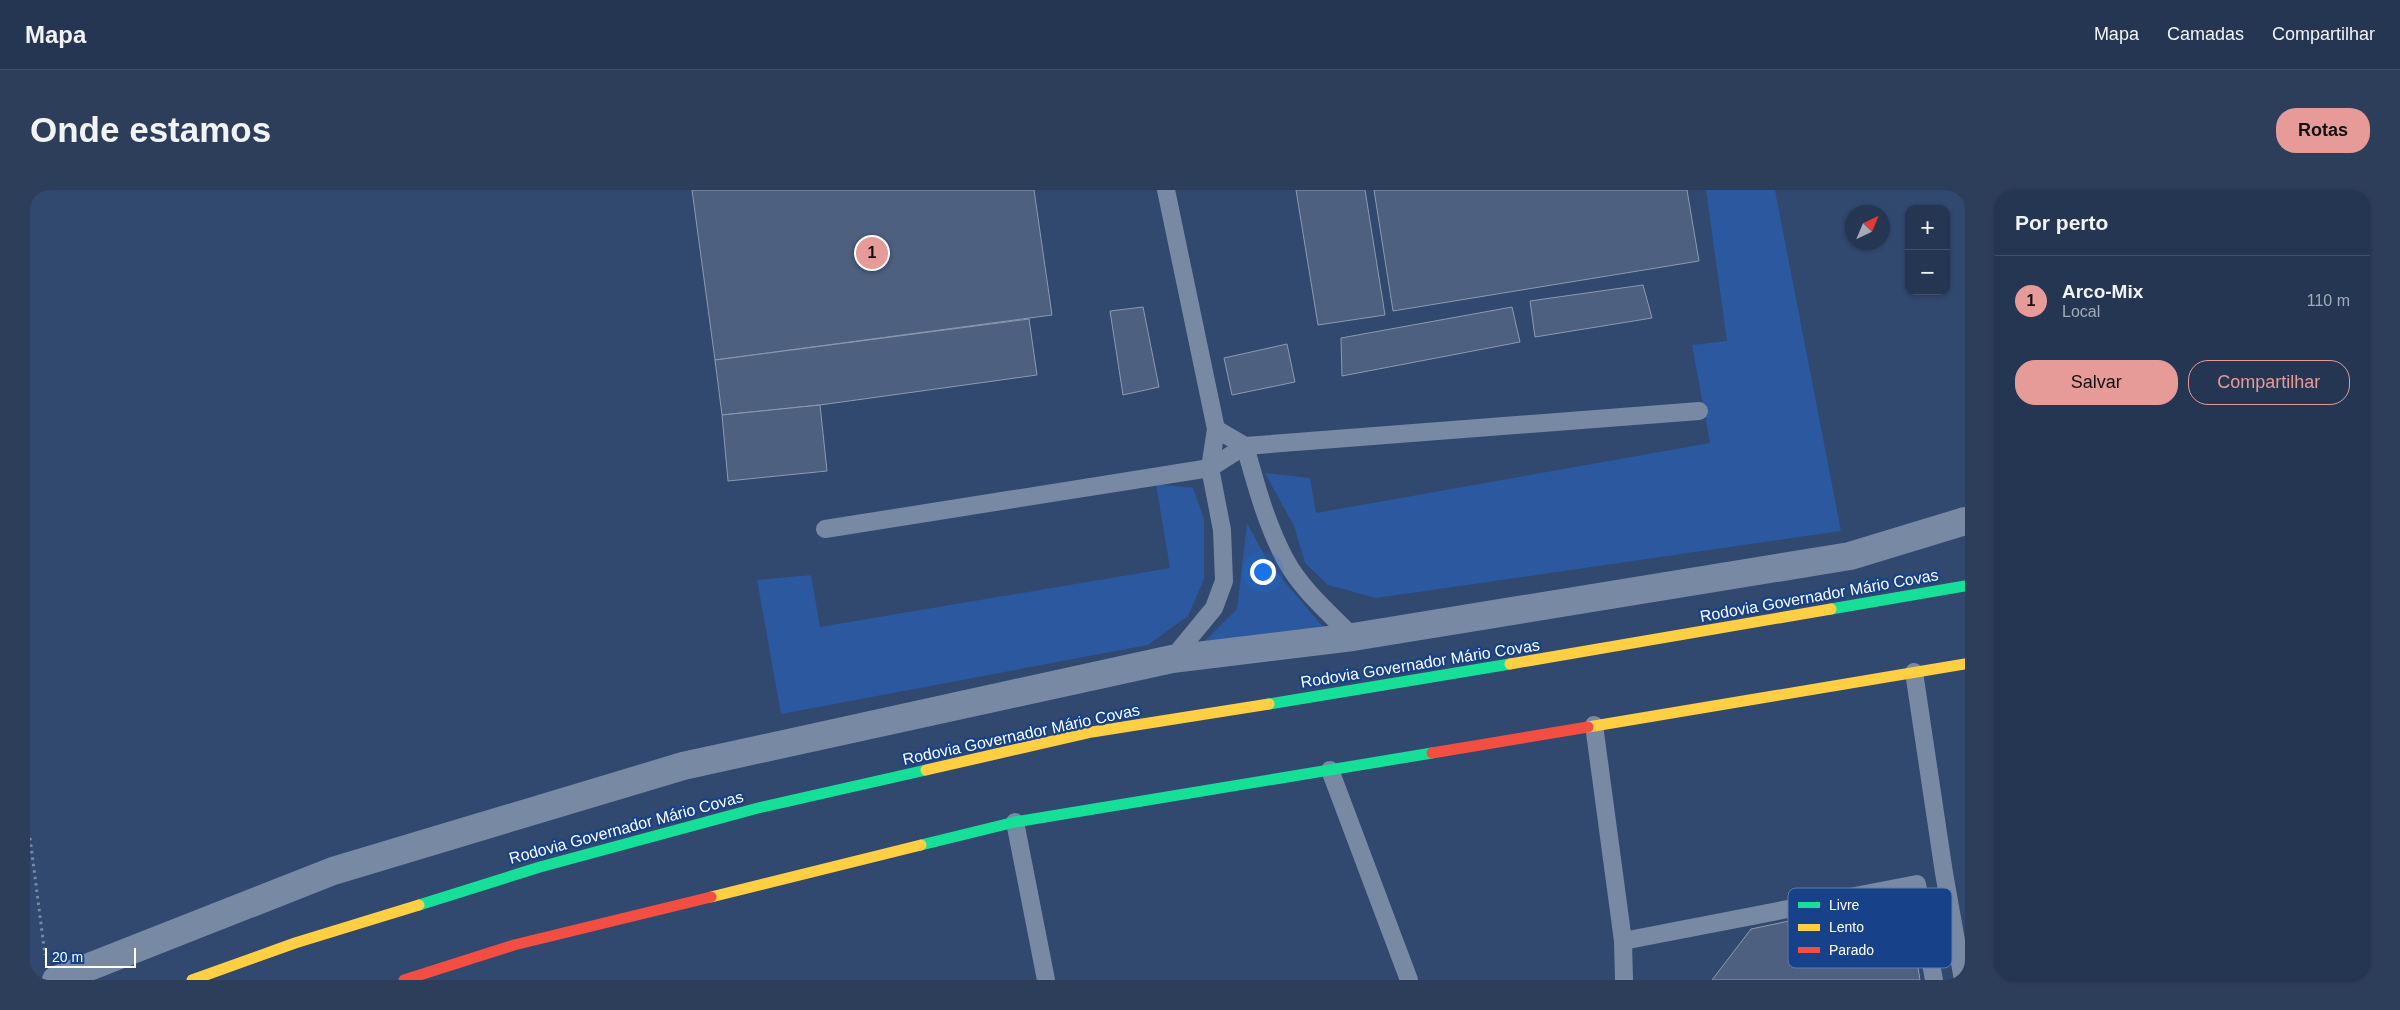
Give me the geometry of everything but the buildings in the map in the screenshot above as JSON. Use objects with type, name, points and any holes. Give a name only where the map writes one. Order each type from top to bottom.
[{"type":"highway","name":"Rodovia Governador Mário Covas","points":[[192,980],[295,943],[549,864],[758,808],[1092,732],[1456,674],[1965,586]]},
{"type":"highway","points":[[404,980],[514,945],[1015,822],[1965,664]]},
{"type":"street","points":[[50,970],[333,871],[683,766],[1172,659],[1353,637],[1850,556],[1965,521]]},
{"type":"lane","points":[[1166,190],[1216,429],[1210,468],[1222,530],[1224,581],[1214,608],[1172,659]]},
{"type":"lane","points":[[824,529],[1210,468],[1245,446],[1699,411]]},
{"type":"lane","points":[[1216,429],[1245,446],[1264,515],[1286,560],[1309,592],[1353,637]]},
{"type":"lane","points":[[1914,672],[1947,888]]},
{"type":"lane","points":[[1594,725],[1623,941],[1624,980]]},
{"type":"lane","points":[[1330,770],[1409,980]]},
{"type":"lane","points":[[1015,822],[1046,980]]},
{"type":"lane","points":[[1896,888],[1917,884],[1918,888]]},
{"type":"lane","points":[[1623,941],[1788,909]]},
{"type":"lane","points":[[1952,918],[1963,980]]},
{"type":"path","points":[[30,838],[50,970]]},
{"type":"shaded area","points":[[1706,190],[1775,190],[1841,531],[1376,598],[1328,585],[1305,563],[1294,526],[1265,473],[1310,478],[1316,513],[1710,443],[1692,345],[1727,341]]},
{"type":"shaded area","points":[[1156,484],[1193,488],[1204,519],[1204,579],[1188,616],[1148,645],[781,714],[757,580],[811,575],[820,627],[1170,568]]},
{"type":"shaded area","points":[[1247,523],[1268,562],[1328,633],[1203,643],[1237,609]]},
{"type":"traffic: fast","points":[[1831,609],[1965,586]]},
{"type":"traffic: fast","points":[[1269,704],[1510,664]]},
{"type":"traffic: fast","points":[[921,845],[1015,822],[1432,753]]},
{"type":"traffic: fast","points":[[419,905],[540,867],[758,808],[926,770]]},
{"type":"traffic: slow","points":[[1510,664],[1831,609]]},
{"type":"traffic: slow","points":[[1588,727],[1965,664]]},
{"type":"traffic: slow","points":[[926,770],[1092,732],[1269,704]]},
{"type":"traffic: slow","points":[[711,897],[921,845]]},
{"type":"traffic: slow","points":[[192,980],[295,943],[419,905]]},
{"type":"traffic: jam","points":[[1432,753],[1588,727]]},
{"type":"traffic: jam","points":[[404,980],[514,945],[711,897]]},
{"type":"place","name":"Arco-Mix","points":[[872,253]]}]
